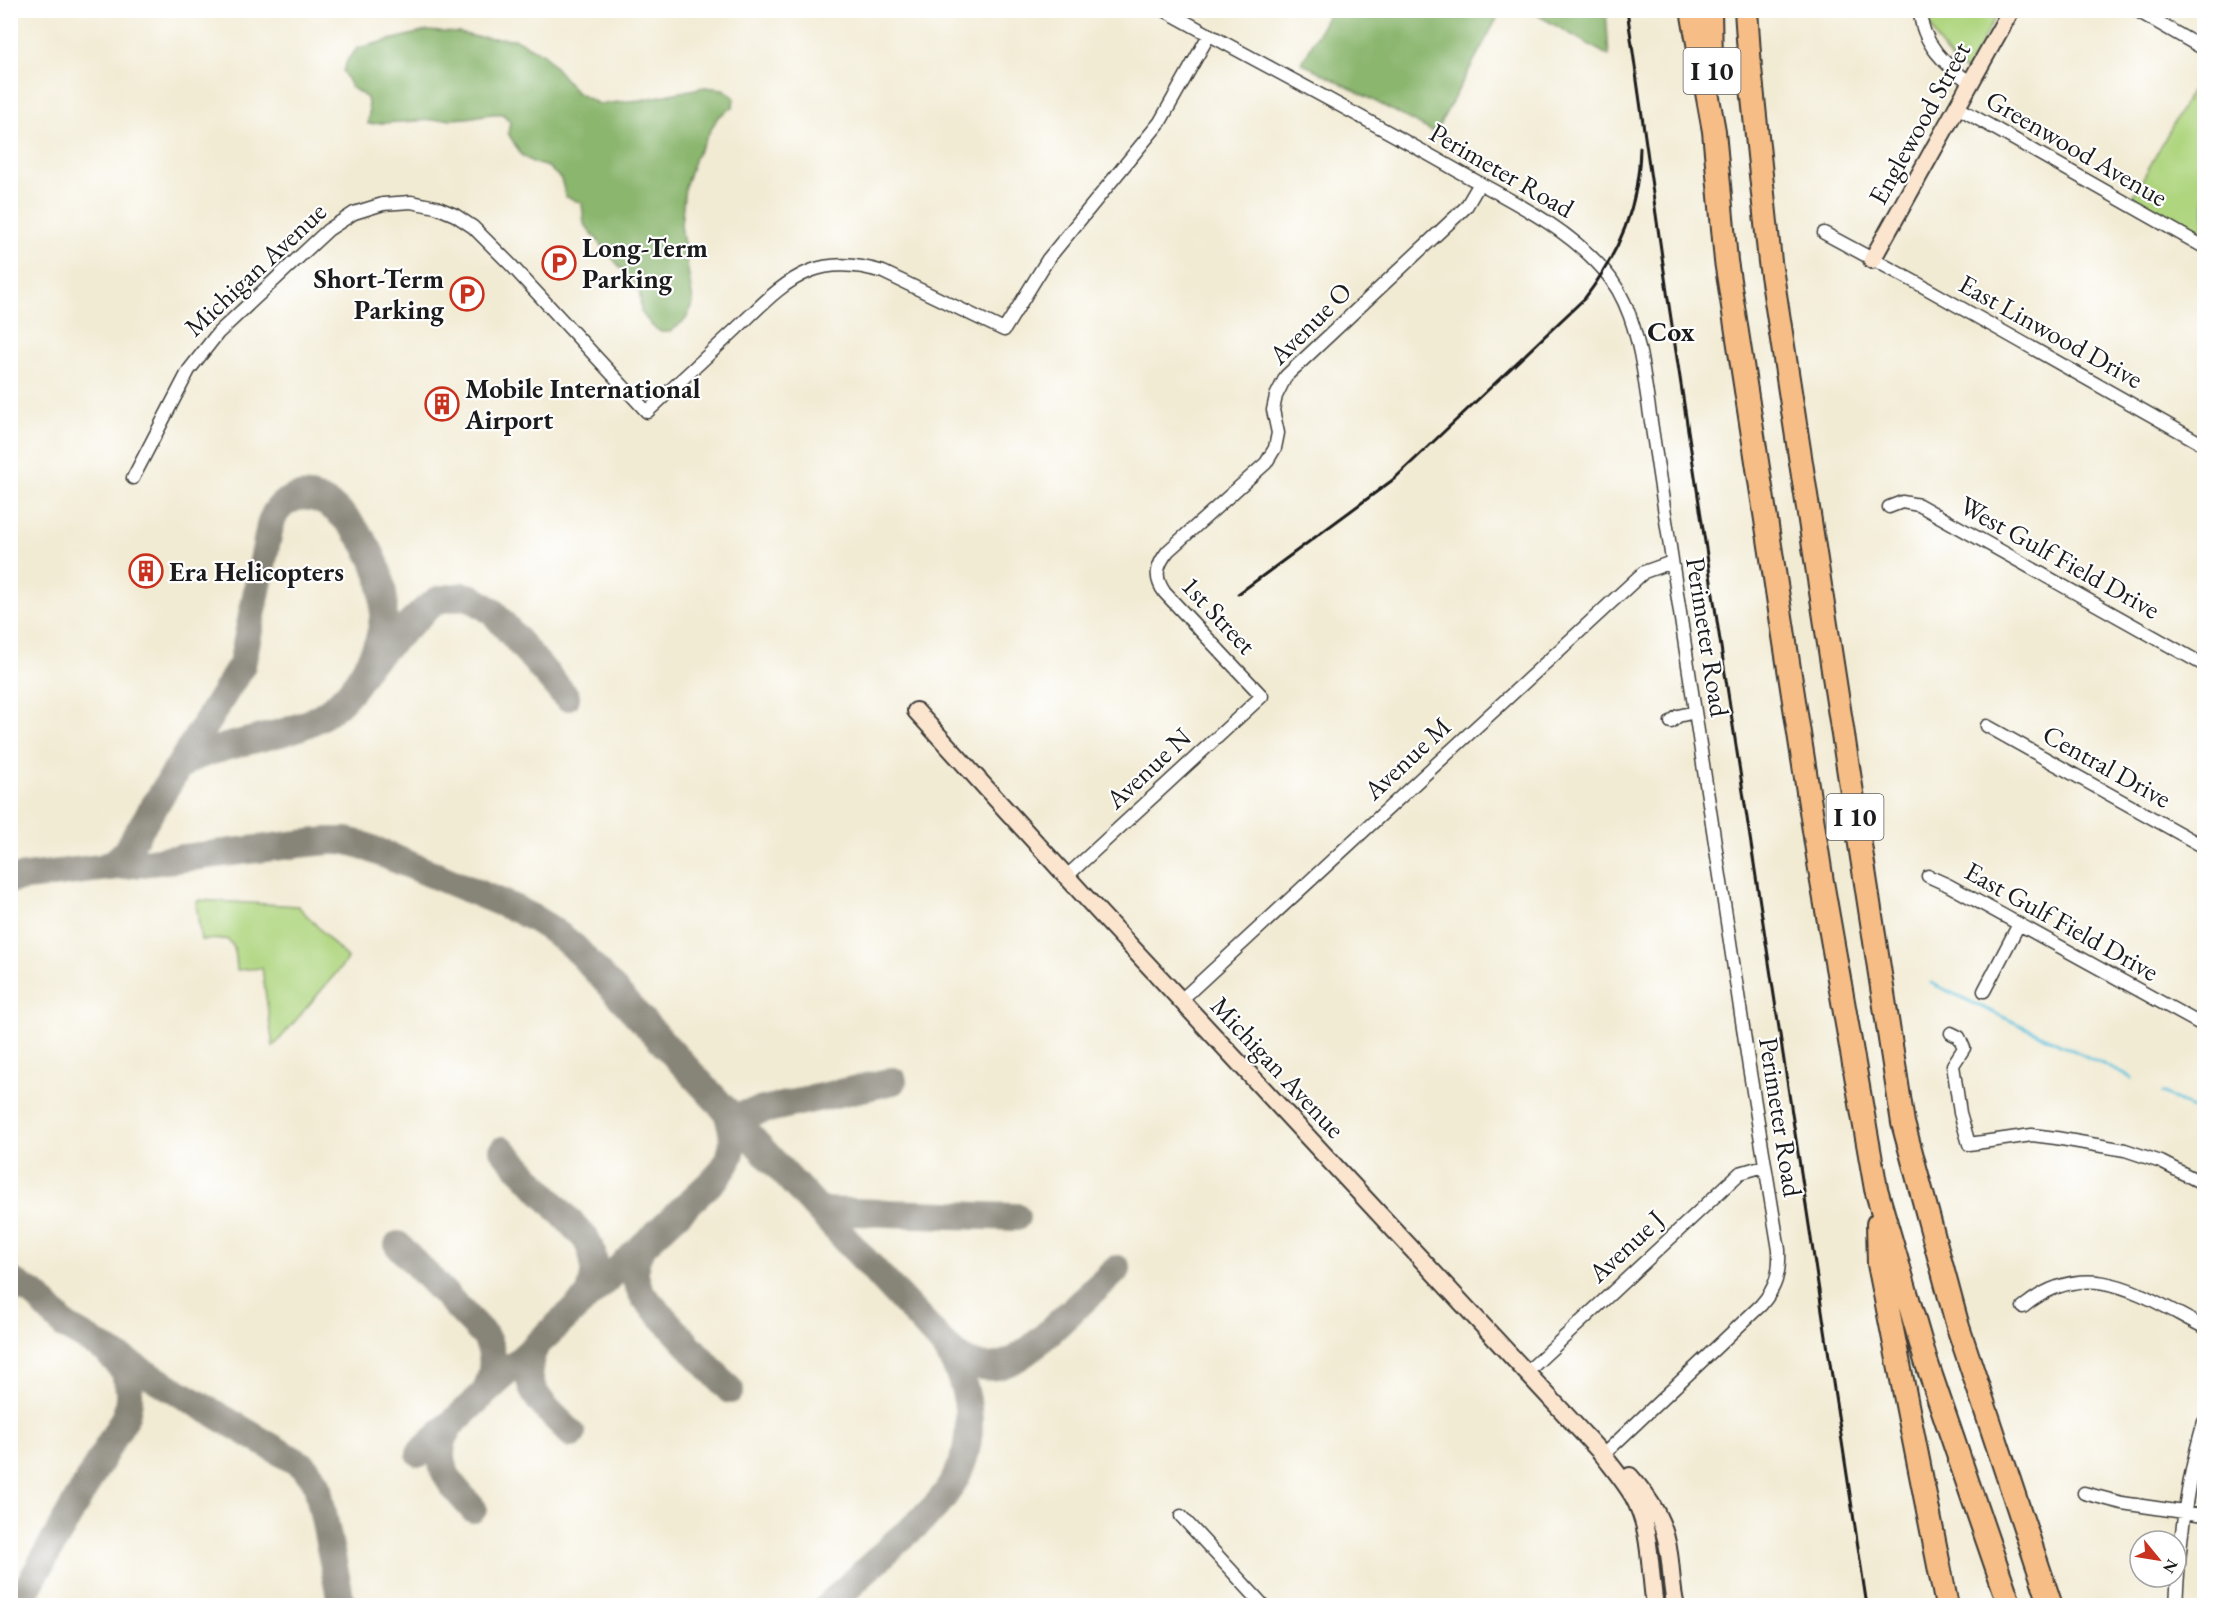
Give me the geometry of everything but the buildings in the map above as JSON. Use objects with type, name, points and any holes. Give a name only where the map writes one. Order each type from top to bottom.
[{"type":"highway","points":[[1692,10],[1714,130]]},
{"type":"highway","name":"I 10","points":[[1710,10],[1714,130],[1726,261],[1822,882],[1876,1189],[1926,1361],[2010,1605]]},
{"type":"highway","name":"I 10","points":[[1746,10],[1770,262],[1903,1123],[1958,1327],[2051,1605]]},
{"type":"highway","points":[[1876,1189],[1879,1264],[1947,1605]]},
{"type":"street","name":"Perimeter Road","points":[[1164,10],[1480,183],[1531,212],[1574,241],[1605,271],[1623,300],[1634,328],[1640,352],[1764,1166],[1779,1250],[1779,1273],[1774,1287],[1761,1305],[1604,1455]]},
{"type":"street","points":[[1920,10],[1925,31],[1941,59],[1971,83]]},
{"type":"street","name":"Englewood Street","points":[[1872,260],[2011,10]]},
{"type":"street","points":[[2136,10],[2205,49]]},
{"type":"street","name":"Michigan Avenue","points":[[133,478],[189,370],[218,333],[328,230],[354,213],[383,204],[411,202],[436,207],[455,215],[473,227],[647,412],[761,305],[788,282],[812,271],[847,265],[883,272],[1004,330],[1066,235],[1160,122],[1209,35]]},
{"type":"street","name":"Greenwood Avenue","points":[[1957,107],[2205,247]]},
{"type":"street","name":"Avenue O","points":[[1160,561],[1168,550],[1266,463],[1275,448],[1278,433],[1273,410],[1276,396],[1286,376],[1466,207],[1480,183]]},
{"type":"street","name":"East Linwood Drive","points":[[1824,233],[2205,445]]},
{"type":"street","name":"West Gulf Field Drive","points":[[1889,507],[1902,502],[1919,505],[2205,665]]},
{"type":"street","name":"1st Street","points":[[1160,561],[1157,570],[1158,579],[1165,593],[1262,696]]},
{"type":"street","name":"Avenue M","points":[[1181,1000],[1644,572],[1672,562]]},
{"type":"street","name":"Avenue N","points":[[1066,876],[1262,696]]},
{"type":"street","name":"Michigan Avenue","points":[[916,711],[1066,876],[1604,1455],[1633,1496],[1641,1514],[1647,1534],[1655,1605]]},
{"type":"street","points":[[1671,722],[1678,716],[1695,712]]},
{"type":"street","name":"Central Drive","points":[[1987,726],[2205,847]]},
{"type":"street","name":"East Gulf Field Drive","points":[[1928,876],[2205,1026]]},
{"type":"street","points":[[1984,992],[2019,924]]},
{"type":"street","points":[[1951,1033],[1959,1037],[1964,1048],[1953,1065],[1960,1113],[1969,1144],[2032,1135],[2056,1138],[2125,1150],[2161,1162],[2205,1184]]},
{"type":"street","name":"Avenue J","points":[[1527,1372],[1740,1173],[1764,1166]]},
{"type":"street","points":[[2023,1307],[2039,1294],[2057,1286],[2090,1281],[2130,1290],[2205,1327]]},
{"type":"street","points":[[2176,1605],[2179,1546],[2187,1493],[2205,1422]]},
{"type":"street","name":"Michigan Avenue","points":[[1604,1455],[1630,1475],[1646,1494],[1661,1519],[1670,1553],[1676,1605]]},
{"type":"street","points":[[2084,1493],[2122,1503],[2205,1515]]},
{"type":"street","points":[[1181,1516],[1264,1605]]},
{"type":"green space","points":[[1330,11],[1501,11],[1435,133],[1302,63]]},
{"type":"green space","points":[[1530,11],[1606,11],[1609,56]]},
{"type":"green space","points":[[1928,11],[1999,11],[1966,71],[1952,60],[1940,45],[1932,28]]},
{"type":"green space","points":[[426,31],[515,39],[544,54],[577,93],[599,104],[641,100],[705,87],[723,89],[734,97],[733,107],[718,117],[695,158],[685,187],[681,225],[693,302],[686,319],[670,332],[661,332],[652,326],[641,312],[640,293],[634,284],[584,224],[582,203],[566,197],[561,179],[548,167],[534,163],[521,155],[508,133],[510,122],[503,114],[368,124],[367,98],[351,87],[343,71],[348,59],[358,48]]},
{"type":"green space","points":[[2204,68],[2204,241],[2131,200]]},
{"type":"green space","points":[[199,900],[298,906],[348,959],[273,1047],[262,968],[237,970],[235,953],[230,942],[226,939],[201,940],[196,903]]},
{"type":"waterway","points":[[1931,983],[2132,1078]]},
{"type":"waterway","points":[[2162,1093],[2204,1114]]},
{"type":"taxiway","points":[[104,867],[115,862],[125,853],[242,665],[273,517],[292,499],[305,497],[318,499],[342,515],[353,527],[370,552],[381,581],[383,601],[381,630],[364,671],[348,694],[319,717],[286,731],[202,754],[179,767]]},
{"type":"taxiway","points":[[373,659],[438,600],[463,596],[472,598],[493,612],[566,697]]},
{"type":"taxiway","points":[[10,879],[299,844],[347,841],[362,845],[518,910],[548,927],[575,948],[942,1343],[961,1380],[967,1399],[968,1439],[964,1459],[956,1478],[933,1509],[828,1606]]},
{"type":"taxiway","points":[[732,1117],[893,1081]]},
{"type":"taxiway","points":[[420,1453],[718,1176],[728,1160],[733,1137],[726,1110]]},
{"type":"taxiway","points":[[503,1150],[586,1239],[592,1253],[594,1267],[589,1296]]},
{"type":"taxiway","points":[[819,1211],[1016,1217]]},
{"type":"taxiway","points":[[398,1245],[485,1336],[492,1357],[490,1378],[485,1392]]},
{"type":"taxiway","points":[[644,1245],[637,1258],[635,1271],[637,1284],[644,1297],[730,1390]]},
{"type":"taxiway","points":[[946,1347],[978,1366],[993,1367],[1007,1363],[1033,1347],[1117,1269]]},
{"type":"taxiway","points":[[10,1280],[37,1296],[65,1326],[304,1466],[317,1484],[342,1606]]},
{"type":"taxiway","points":[[536,1345],[530,1360],[531,1384],[543,1405],[572,1434]]},
{"type":"taxiway","points":[[17,1606],[126,1415],[129,1398],[128,1382],[122,1368],[110,1355]]},
{"type":"taxiway","points":[[449,1426],[443,1439],[441,1461],[450,1481],[473,1509]]},
{"type":"railway","points":[[1627,10],[1668,299],[1867,1606]]},
{"type":"railway","points":[[1238,594],[1394,479],[1585,298],[1608,264],[1625,228],[1636,190],[1640,148]]},
{"type":"place","name":"Long-Term Parking","points":[[559,263]]},
{"type":"place","name":"Short-Term Parking","points":[[467,294]]},
{"type":"place","name":"Mobile International Airport","points":[[442,404]]},
{"type":"place","name":"Era Helicopters","points":[[146,571]]},
{"type":"district","name":"Cox","points":[[1671,331]]}]
